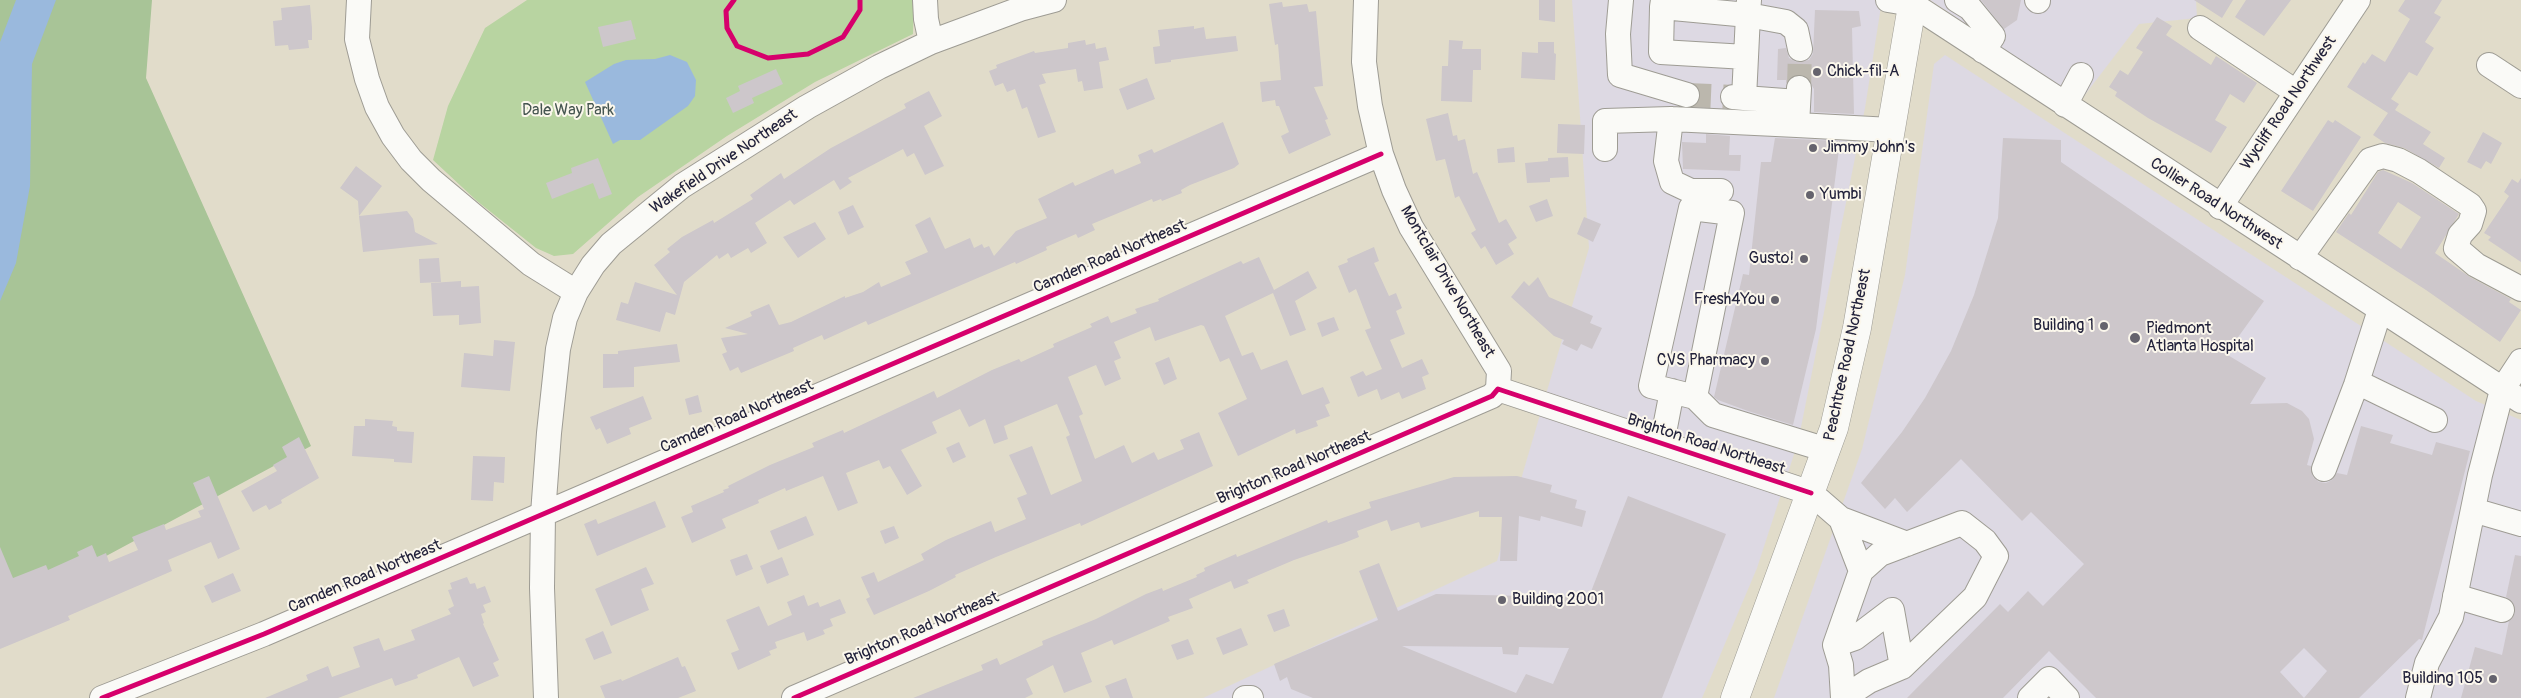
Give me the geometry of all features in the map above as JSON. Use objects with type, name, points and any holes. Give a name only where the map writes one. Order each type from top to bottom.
[{"type":"highway","name":"Peachtree Road Northeast","points":[[1739,697],[1834,428],[1857,328],[1891,130],[1904,1]]},
{"type":"street","points":[[359,0],[357,39],[367,79],[377,107],[393,136],[411,160],[452,198],[531,264],[576,292]]},
{"type":"street","points":[[925,0],[926,18],[931,42]]},
{"type":"street","name":"Wakefield Drive Northeast","points":[[546,698],[542,597],[543,514],[558,349],[565,318],[576,292],[593,265],[611,244],[682,186],[807,107],[879,67],[931,42],[1020,9],[1054,0]]},
{"type":"street","name":"Montclair Drive Northeast","points":[[1366,0],[1364,62],[1370,106],[1381,154],[1394,190],[1411,227],[1499,371],[1498,389]]},
{"type":"street","points":[[1621,0],[1618,34],[1620,75],[1688,96]]},
{"type":"street","name":"Wycliff Road Northwest","points":[[2220,207],[2358,0]]},
{"type":"street","name":"Collier Road Northwest","points":[[1904,1],[2511,396]]},
{"type":"street","points":[[1970,3],[1994,36],[1983,51]]},
{"type":"street","points":[[1746,57],[1661,52],[1662,4],[1748,7],[1786,22],[1796,30],[1800,49]]},
{"type":"street","points":[[1748,7],[1746,57],[1738,97],[1798,105],[1891,130]]},
{"type":"street","points":[[2200,28],[2296,92]]},
{"type":"street","points":[[2489,65],[2521,86]]},
{"type":"street","points":[[2065,105],[2081,76]]},
{"type":"street","points":[[1605,149],[1605,121],[1671,119],[1798,105]]},
{"type":"street","points":[[1671,119],[1666,161],[1672,182],[1691,191],[1722,191]]},
{"type":"street","name":"Camden Road Northeast","points":[[102,698],[264,634],[1381,154]]},
{"type":"street","points":[[2300,258],[2370,160],[2383,156],[2398,160],[2419,171],[2470,205],[2474,211],[2472,218],[2470,224],[2460,235],[2456,248],[2476,265],[2521,289]]},
{"type":"street","points":[[1695,397],[1732,213],[1691,208],[1651,386],[1695,397],[1713,414],[1827,450]]},
{"type":"street","points":[[2324,469],[2357,382],[2380,310]]},
{"type":"street","points":[[2418,698],[2427,663],[2451,617],[2473,510],[2521,361]]},
{"type":"street","points":[[2357,382],[2435,420]]},
{"type":"street","name":"Brighton Road Northeast","points":[[794,698],[1492,396],[1498,389],[1811,493]]},
{"type":"street","points":[[1662,443],[1672,392]]},
{"type":"street","points":[[1811,493],[1841,519],[1907,544]]},
{"type":"street","points":[[2473,510],[2521,524]]},
{"type":"street","points":[[1841,519],[1861,570]]},
{"type":"street","points":[[1962,523],[1986,541],[1996,556],[1975,597],[1902,667],[1869,681],[1843,698],[1838,655],[1861,570],[1880,554],[1907,544],[1962,523]]},
{"type":"street","points":[[2455,596],[2502,610]]},
{"type":"street","points":[[1838,655],[1854,638],[1895,603],[1902,667]]},
{"type":"street","points":[[1838,655],[1869,681]]},
{"type":"street","points":[[2030,698],[2049,679],[2067,698]]},
{"type":"street","points":[[1245,698],[1251,698]]},
{"type":"shaded area","points":[[1572,0],[1882,0],[1865,108],[1798,442],[1757,568],[1702,698],[1203,698],[1497,561],[1589,248]]},
{"type":"shaded area","points":[[1930,0],[2196,0],[2197,18],[2139,24],[2081,100]]},
{"type":"shaded area","name":"Piedmont Atlanta Hospital","points":[[1945,55],[2476,401],[2521,420],[2521,698],[1774,698],[1862,449],[1905,275],[1934,64]]},
{"type":"green space","points":[[0,0],[152,0],[146,78],[311,446],[0,613]]},
{"type":"green space","name":"Dale Way Park","points":[[527,0],[914,0],[913,34],[815,82],[727,136],[638,197],[573,254],[554,256],[536,248],[477,201],[433,160],[448,106],[485,28]]},
{"type":"water","points":[[16,0],[56,0],[32,64],[30,186],[16,263],[0,301],[0,42]]},
{"type":"water","points":[[670,55],[687,62],[696,80],[695,96],[688,106],[640,140],[620,140],[613,144],[585,82],[614,64],[626,60],[655,59]]},
{"type":"building","points":[[1539,0],[1555,0],[1555,22],[1539,20]]},
{"type":"building","points":[[1981,0],[2021,0],[2017,20],[2004,29]]},
{"type":"building","points":[[2194,0],[2233,0],[2222,18]]},
{"type":"building","points":[[2246,0],[2291,0],[2264,36],[2235,17]]},
{"type":"building","points":[[2405,0],[2442,0],[2434,13],[2441,17],[2425,42],[2434,48],[2417,76],[2409,72],[2391,99],[2399,104],[2395,110],[2431,132],[2423,144],[2445,158],[2439,168],[2404,148],[2385,143],[2373,135],[2388,113],[2347,87],[2363,62],[2365,64],[2372,54],[2385,62],[2410,19],[2398,11]]},
{"type":"building","points":[[1282,2],[1283,7],[1307,4],[1309,12],[1316,11],[1323,86],[1314,87],[1328,119],[1325,120],[1331,135],[1289,154],[1281,136],[1289,132],[1279,106],[1276,106],[1275,100],[1262,102],[1260,82],[1281,80],[1278,44],[1275,45],[1269,4]]},
{"type":"building","points":[[310,5],[312,40],[308,40],[309,48],[289,50],[288,45],[275,46],[273,21],[282,20],[281,8]]},
{"type":"building","points":[[1815,10],[1859,11],[1861,26],[1852,28],[1854,114],[1814,112],[1814,89],[1806,76],[1793,76],[1786,84],[1786,80],[1777,80],[1778,49],[1786,48],[1789,58],[1796,62],[1809,60],[1813,54]]},
{"type":"building","points":[[2157,17],[2172,26],[2166,35],[2211,65],[2216,56],[2257,83],[2244,103],[2230,94],[2215,120],[2227,127],[2211,153],[2148,118],[2115,96],[2117,92],[2109,87],[2120,70],[2128,75],[2143,52],[2136,48]]},
{"type":"building","points":[[631,20],[636,39],[603,47],[598,27]]},
{"type":"building","points":[[1194,26],[1194,29],[1204,27],[1206,39],[1236,36],[1238,51],[1155,64],[1153,47],[1160,46],[1158,30]]},
{"type":"building","points":[[1085,40],[1086,45],[1095,43],[1096,49],[1106,47],[1109,60],[1099,62],[1103,88],[1084,91],[1082,81],[1078,82],[1076,69],[1042,74],[1046,83],[1039,85],[1056,132],[1038,138],[1027,107],[1022,109],[1015,89],[1007,92],[1003,83],[995,86],[989,71],[997,68],[996,65],[1034,51],[1035,53],[1068,48],[1068,43]]},
{"type":"building","points":[[1449,40],[1463,41],[1462,49],[1481,49],[1481,70],[1473,70],[1472,102],[1441,101],[1442,66],[1448,66]]},
{"type":"building","points":[[1538,42],[1554,42],[1554,53],[1556,54],[1555,80],[1521,78],[1522,52],[1538,53]]},
{"type":"building","points":[[776,69],[783,84],[752,98],[754,103],[733,113],[726,98],[740,91],[738,86]]},
{"type":"building","points":[[1147,78],[1155,99],[1127,110],[1119,89]]},
{"type":"building","points":[[929,91],[942,116],[924,126],[944,166],[925,175],[914,153],[907,157],[903,149],[848,178],[852,182],[840,190],[834,180],[794,205],[790,200],[755,223],[767,243],[751,253],[748,248],[731,258],[728,253],[719,259],[717,255],[684,282],[675,315],[666,312],[660,332],[616,320],[621,302],[628,304],[635,282],[677,295],[654,265],[670,252],[667,249],[682,237],[713,220],[714,223],[753,199],[750,195],[781,173],[784,179],[831,148],[906,108],[904,104]]},
{"type":"building","points":[[1448,113],[1453,136],[1457,135],[1458,141],[1465,139],[1473,174],[1477,172],[1499,223],[1506,219],[1517,238],[1508,244],[1514,254],[1496,265],[1485,246],[1481,249],[1471,233],[1476,230],[1459,196],[1455,198],[1445,159],[1436,161],[1426,119]]},
{"type":"building","points":[[2328,120],[2333,123],[2335,120],[2361,137],[2313,211],[2281,191]]},
{"type":"building","points":[[1223,122],[1239,164],[1234,168],[1190,185],[1181,190],[1182,193],[1162,201],[1161,199],[1153,202],[1152,199],[1092,224],[1095,230],[1078,238],[1076,234],[1046,247],[1047,250],[1016,264],[1015,262],[868,325],[866,321],[824,340],[822,335],[793,348],[794,351],[741,373],[738,367],[730,371],[722,354],[727,352],[721,338],[748,334],[725,328],[752,316],[750,312],[769,304],[779,325],[791,322],[845,296],[845,298],[863,292],[879,282],[881,287],[911,274],[905,262],[928,252],[915,225],[930,217],[945,249],[970,238],[974,248],[982,244],[984,248],[989,246],[994,256],[1016,231],[1047,218],[1038,199],[1073,182],[1075,186],[1113,169],[1115,174],[1141,163],[1138,155],[1152,149],[1154,153]]},
{"type":"building","points":[[1558,124],[1585,125],[1584,154],[1557,153]]},
{"type":"building","points":[[2483,132],[2502,143],[2491,164],[2486,161],[2481,169],[2467,162]]},
{"type":"building","points":[[1706,134],[1730,136],[1729,155],[1741,155],[1740,171],[1683,169],[1682,142],[1706,143]]},
{"type":"building","points":[[1775,138],[1840,141],[1816,329],[1793,425],[1748,411],[1714,397],[1743,274],[1749,275],[1761,162],[1771,162]]},
{"type":"building","points":[[2003,138],[2061,140],[2061,162],[2264,301],[2226,354],[2266,378],[2250,404],[2287,403],[2302,411],[2309,419],[2314,439],[2307,465],[2311,466],[2313,477],[2319,482],[2326,483],[2332,480],[2337,473],[2347,475],[2361,426],[2393,435],[2390,443],[2432,455],[2436,442],[2470,451],[2422,640],[2419,639],[2359,698],[2304,698],[2096,698],[2049,651],[2003,698],[1907,698],[2000,604],[2008,612],[2028,591],[2043,606],[2084,564],[2031,512],[2022,521],[1961,459],[1907,512],[1895,498],[1885,509],[1861,483],[1902,432],[1925,398],[1951,351],[1974,295],[1998,218]],"holes":[[[2304,648],[2327,671],[2304,698],[2280,672]]]},
{"type":"building","points":[[1514,147],[1515,162],[1498,163],[1497,149]]},
{"type":"building","points":[[1568,157],[1569,177],[1550,178],[1550,182],[1527,183],[1525,163],[1548,161],[1548,158]]},
{"type":"building","points":[[598,158],[612,194],[599,199],[593,183],[552,199],[546,183],[572,173],[571,168]]},
{"type":"building","points":[[356,166],[382,186],[359,216],[358,201],[340,188]]},
{"type":"building","points":[[2383,170],[2412,183],[2459,214],[2435,253],[2470,277],[2511,299],[2509,302],[2521,310],[2500,342],[2426,290],[2336,232],[2349,213],[2351,215],[2378,172]],"holes":[[[2398,202],[2421,217],[2401,249],[2378,233]]]},
{"type":"building","points":[[2521,178],[2521,262],[2488,240],[2491,237],[2484,233],[2509,196],[2504,192],[2512,179],[2518,183]]},
{"type":"building","points":[[1547,199],[1553,216],[1536,222],[1529,206]]},
{"type":"building","points":[[853,205],[864,227],[848,235],[838,212]]},
{"type":"building","points":[[407,211],[413,219],[415,232],[438,244],[363,252],[359,216]]},
{"type":"building","points":[[1584,217],[1601,224],[1593,242],[1577,234]]},
{"type":"building","points":[[815,222],[826,239],[798,258],[783,237]]},
{"type":"building","points":[[1374,247],[1379,261],[1374,263],[1389,296],[1396,293],[1402,308],[1396,311],[1405,334],[1390,340],[1402,368],[1422,359],[1429,374],[1422,377],[1426,389],[1402,399],[1399,392],[1381,400],[1377,389],[1358,397],[1350,377],[1363,371],[1366,376],[1382,369],[1365,330],[1371,328],[1356,289],[1349,293],[1338,266],[1348,262],[1347,259]]},
{"type":"building","points":[[1259,257],[1274,290],[1308,271],[1317,288],[1295,301],[1306,330],[1290,336],[1273,293],[1225,316],[1242,356],[1253,352],[1261,370],[1287,360],[1302,395],[1323,387],[1330,403],[1325,405],[1330,416],[1316,421],[1318,426],[1296,434],[1295,429],[1238,456],[1218,413],[1247,399],[1229,358],[1220,362],[1204,326],[1201,325],[1155,341],[1150,327],[1114,342],[1121,358],[1114,361],[1121,379],[1105,386],[1096,365],[1068,377],[1083,414],[1079,416],[1095,459],[1124,445],[1132,463],[1154,452],[1158,460],[1184,449],[1180,440],[1199,432],[1213,466],[1081,526],[1080,523],[955,575],[956,577],[929,591],[874,615],[866,599],[870,597],[861,577],[874,572],[878,582],[924,560],[921,554],[946,540],[991,521],[995,532],[1026,519],[1017,498],[1027,494],[1009,455],[1032,446],[1051,495],[1082,481],[1066,437],[1070,435],[1057,404],[1004,426],[1008,439],[994,444],[985,419],[969,427],[960,409],[932,422],[937,433],[901,450],[922,486],[907,495],[890,466],[883,469],[879,460],[846,473],[858,503],[838,511],[823,476],[786,491],[785,488],[758,500],[759,503],[722,519],[726,528],[692,543],[681,517],[693,512],[691,506],[724,492],[723,490],[729,488],[728,486],[770,465],[814,447],[812,443],[843,430],[844,433],[934,391],[937,398],[992,370],[1019,359],[1021,362],[1054,347],[1053,344],[1092,327],[1090,324],[1108,316],[1111,323],[1137,313],[1135,309],[1159,301],[1158,299],[1241,261],[1243,264]]},
{"type":"building","points":[[439,258],[441,282],[420,283],[419,259]]},
{"type":"building","points":[[1538,277],[1549,297],[1593,316],[1590,323],[1602,328],[1592,349],[1581,344],[1577,351],[1562,344],[1564,340],[1554,336],[1511,297],[1524,281],[1529,286]]},
{"type":"building","points":[[461,281],[461,287],[479,286],[481,323],[459,325],[459,315],[433,316],[431,283]]},
{"type":"building","points":[[1334,317],[1339,330],[1322,337],[1317,323]]},
{"type":"building","points":[[494,340],[515,342],[510,391],[461,387],[464,353],[493,356]]},
{"type":"building","points":[[677,344],[680,362],[634,367],[634,387],[603,388],[603,354],[618,354],[618,351]]},
{"type":"building","points":[[1169,357],[1177,379],[1164,385],[1155,363]]},
{"type":"building","points":[[698,395],[702,412],[689,415],[685,399]]},
{"type":"building","points":[[643,396],[652,419],[629,428],[631,434],[607,444],[600,428],[596,430],[590,417]]},
{"type":"building","points":[[365,419],[393,421],[392,426],[397,427],[397,431],[414,432],[412,463],[394,462],[394,459],[352,456],[354,426],[365,426]]},
{"type":"building","points":[[299,437],[319,478],[281,500],[282,503],[269,510],[266,505],[253,512],[241,491],[277,471],[273,465],[287,457],[282,447]]},
{"type":"building","points":[[959,442],[966,457],[953,463],[946,448]]},
{"type":"building","points":[[473,456],[505,457],[504,483],[494,482],[493,501],[471,500]]},
{"type":"building","points":[[209,476],[240,549],[218,559],[211,542],[168,560],[172,571],[68,616],[70,620],[0,649],[0,547],[13,578],[46,565],[48,570],[79,556],[77,552],[92,545],[97,557],[106,553],[109,562],[138,550],[132,537],[164,524],[166,530],[201,517],[198,511],[204,509],[193,483]]},
{"type":"building","points":[[1517,476],[1552,485],[1550,492],[1577,500],[1575,508],[1586,511],[1582,527],[1541,516],[1540,521],[1519,516],[1517,561],[1500,561],[1502,517],[1479,517],[1479,511],[1421,528],[1419,522],[1391,531],[1387,520],[1357,531],[1359,537],[1294,560],[1247,580],[1249,583],[1234,589],[1231,581],[1189,599],[1193,608],[1168,617],[1170,621],[1114,645],[1112,640],[1081,653],[1092,682],[1064,693],[1053,665],[1026,679],[1033,694],[1025,698],[913,698],[983,670],[981,665],[997,658],[1000,665],[1043,645],[1042,641],[1096,619],[1146,594],[1162,588],[1163,591],[1197,577],[1196,575],[1205,571],[1204,568],[1236,554],[1237,557],[1327,520],[1328,523],[1371,508],[1369,502],[1454,477]]},
{"type":"building","name":"Building 2001","points":[[1628,496],[1726,534],[1662,698],[1313,698],[1291,689],[1287,677],[1280,681],[1274,664],[1378,620],[1359,571],[1379,563],[1398,611],[1436,594],[1573,597],[1587,602]],"holes":[[[1402,646],[1502,647],[1503,654],[1518,655],[1519,647],[1569,648],[1553,684],[1526,674],[1516,693]]]},
{"type":"building","points":[[655,501],[666,527],[597,556],[584,524],[596,519],[598,524]]},
{"type":"building","points":[[806,516],[814,535],[778,550],[770,531]]},
{"type":"building","points":[[894,526],[899,538],[885,544],[880,531]]},
{"type":"building","points":[[747,554],[753,569],[736,576],[730,560]]},
{"type":"building","name":"Building 105","points":[[2515,555],[2521,556],[2521,698],[2461,698],[2475,647],[2502,655],[2509,621],[2515,613],[2512,601],[2506,597]]},
{"type":"building","points":[[782,557],[789,575],[767,584],[760,566]]},
{"type":"building","points":[[646,567],[654,584],[641,589],[649,610],[611,626],[595,589]]},
{"type":"building","points":[[233,573],[241,591],[212,603],[204,586]]},
{"type":"building","points":[[467,577],[470,584],[475,583],[477,589],[485,586],[491,602],[483,605],[486,612],[481,614],[483,624],[499,660],[493,663],[499,676],[473,687],[459,657],[417,675],[418,678],[395,686],[392,678],[338,698],[265,698],[308,680],[306,675],[328,666],[332,677],[360,667],[353,647],[379,638],[384,651],[415,640],[411,630],[451,614],[448,609],[454,606],[448,590],[452,589],[450,583]]},
{"type":"building","points":[[804,595],[808,606],[818,602],[820,607],[840,599],[846,613],[830,619],[833,626],[823,630],[825,634],[807,641],[804,632],[775,642],[777,648],[769,651],[771,655],[738,670],[731,653],[739,650],[726,620],[759,606],[768,626],[792,615],[787,602]]},
{"type":"building","points":[[1284,609],[1290,626],[1274,632],[1267,615]]},
{"type":"building","points":[[1241,628],[1248,645],[1223,655],[1216,638]]},
{"type":"building","points":[[603,631],[612,653],[594,660],[585,639]]},
{"type":"building","points":[[1188,639],[1194,654],[1177,660],[1171,645]]},
{"type":"building","points":[[678,657],[682,667],[685,666],[696,691],[678,698],[605,698],[600,686],[621,679],[622,681]]},
{"type":"building","points":[[1126,678],[1133,698],[1110,698],[1105,686]]},
{"type":"tunnel","points":[[1799,88],[1800,49]]},
{"type":"tunnel","points":[[1687,95],[1733,97]]},
{"type":"cycle path","points":[[734,0],[726,11],[727,28],[737,46],[768,58],[808,54],[843,37],[860,10],[860,0]]},
{"type":"cycle path","points":[[102,698],[264,634],[1381,154]]},
{"type":"cycle path","points":[[794,698],[1492,396],[1498,389],[1811,493]]},
{"type":"place","name":"Chick-fil-A","points":[[1817,72]]},
{"type":"place","name":"Jimmy John's","points":[[1813,148]]},
{"type":"place","name":"Yumbi","points":[[1810,195]]},
{"type":"place","name":"Gusto!","points":[[1804,259]]},
{"type":"place","name":"Fresh4You","points":[[1775,300]]},
{"type":"place","name":"Building 1","points":[[2104,326]]},
{"type":"place","name":"Piedmont Atlanta Hospital","points":[[2135,338]]},
{"type":"place","name":"CVS Pharmacy","points":[[1765,361]]},
{"type":"place","name":"Building 2001","points":[[1502,600]]},
{"type":"place","name":"Building 105","points":[[2493,679]]}]
